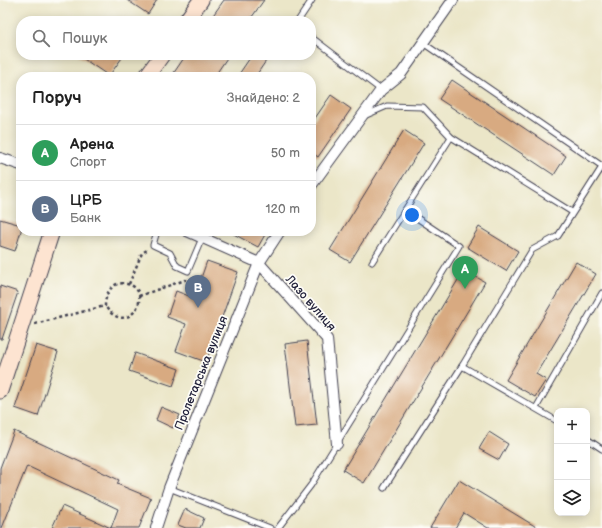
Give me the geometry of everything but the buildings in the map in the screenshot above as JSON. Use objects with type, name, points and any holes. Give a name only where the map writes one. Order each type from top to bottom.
[{"type":"main road","points":[[190,16],[201,0]]},
{"type":"main road","points":[[150,72],[158,60]]},
{"type":"main road","points":[[0,391],[50,236]]},
{"type":"street","points":[[316,179],[381,90],[401,74],[453,0]]},
{"type":"street","points":[[0,158],[16,163]]},
{"type":"street","name":"Лазо вулиця","points":[[198,236],[259,263],[327,339],[337,444]]},
{"type":"street","name":"Пролетарська вулиця","points":[[156,528],[169,488],[259,263],[277,236]]},
{"type":"lane","points":[[301,16],[312,0]]},
{"type":"lane","points":[[316,41],[381,90]]},
{"type":"lane","points":[[384,488],[462,366],[532,250],[558,236],[602,166],[423,43]]},
{"type":"lane","points":[[362,117],[387,106],[423,107],[451,136],[572,212]]},
{"type":"lane","points":[[372,262],[451,136]]},
{"type":"lane","points":[[278,528],[311,485],[459,246],[405,210]]},
{"type":"lane","points":[[155,236],[153,245],[170,253],[177,266],[188,271],[202,238]]},
{"type":"lane","points":[[536,408],[602,293]]},
{"type":"lane","points":[[462,366],[554,419]]},
{"type":"lane","points":[[590,441],[602,449]]},
{"type":"lane","points":[[169,488],[270,528]]},
{"type":"path","points":[[129,284],[142,253],[153,245]]},
{"type":"path","points":[[139,296],[185,280],[188,271]]},
{"type":"path","points":[[119,284],[129,284],[136,290],[139,296],[140,302],[138,308],[128,317],[121,318],[114,316],[105,306],[105,298],[108,291],[119,284]]},
{"type":"path","points":[[21,328],[105,306]]},
{"type":"place","name":"Арена","points":[[465,289]]},
{"type":"place","name":"ЦРБ","points":[[198,308]]}]
